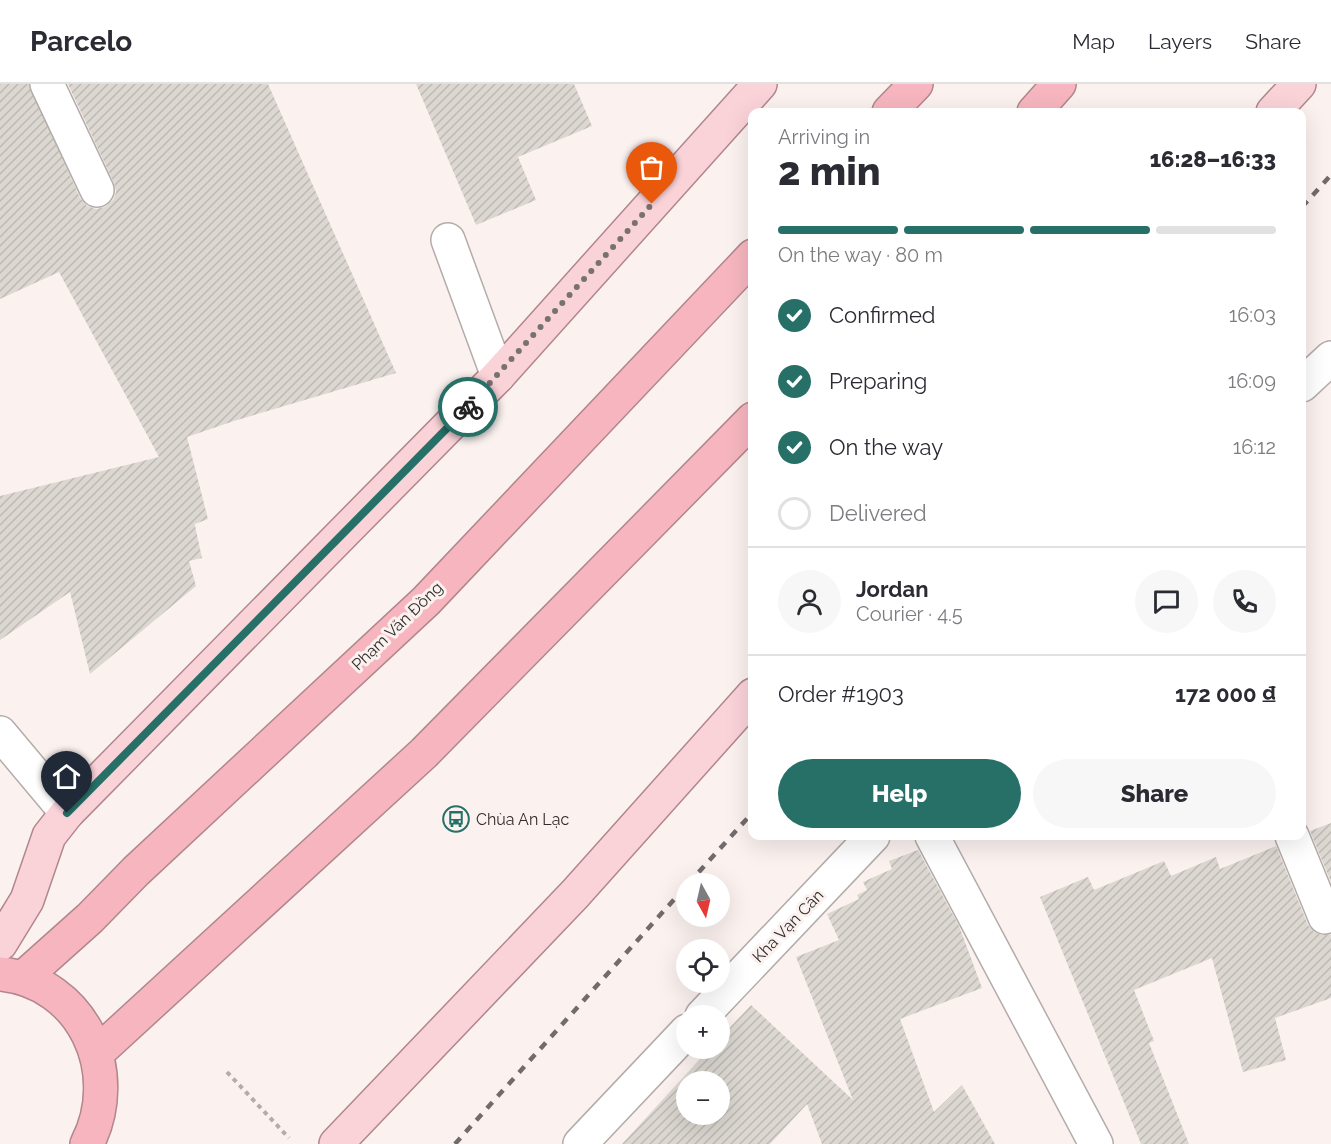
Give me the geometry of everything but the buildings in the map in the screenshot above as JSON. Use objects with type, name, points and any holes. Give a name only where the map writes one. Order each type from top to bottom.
[{"type":"highway","points":[[893,108],[916,84]]},
{"type":"highway","points":[[1038,108],[1059,84]]},
{"type":"highway","name":"Phạm Văn Đồng","points":[[12,976],[90,918],[136,871],[426,600],[748,261]]},
{"type":"highway","points":[[97,1053],[424,753],[748,424]]},
{"type":"highway","points":[[12,976],[38,983],[58,997],[74,1013],[97,1053],[103,1085],[97,1119],[87,1144]]},
{"type":"main road","points":[[0,944],[27,900],[49,836],[67,813],[498,376],[760,84]]},
{"type":"main road","points":[[1277,108],[1299,84]]},
{"type":"main road","points":[[336,1144],[575,894],[748,701]]},
{"type":"street","points":[[47,84],[97,190]]},
{"type":"street","points":[[448,240],[498,376]]},
{"type":"street","points":[[1306,381],[1331,358]]},
{"type":"street","points":[[0,733],[67,813]]},
{"type":"street","name":"Kha Vạn Cân","points":[[712,1005],[869,840]]},
{"type":"street","points":[[934,840],[1096,1144]]},
{"type":"street","points":[[1294,840],[1325,917]]},
{"type":"street","points":[[580,1144],[676,1043]]},
{"type":"path","points":[[227,1072],[289,1138]]},
{"type":"railway","points":[[1306,203],[1331,175]]},
{"type":"railway","points":[[698,873],[748,818]]},
{"type":"railway","points":[[455,1144],[676,897]]},
{"type":"way so far","points":[[468,407],[652,204]]},
{"type":"place","name":"Chùa An Lạc","points":[[456,819]]},
{"type":"route","points":[[67,813],[468,407]]}]
